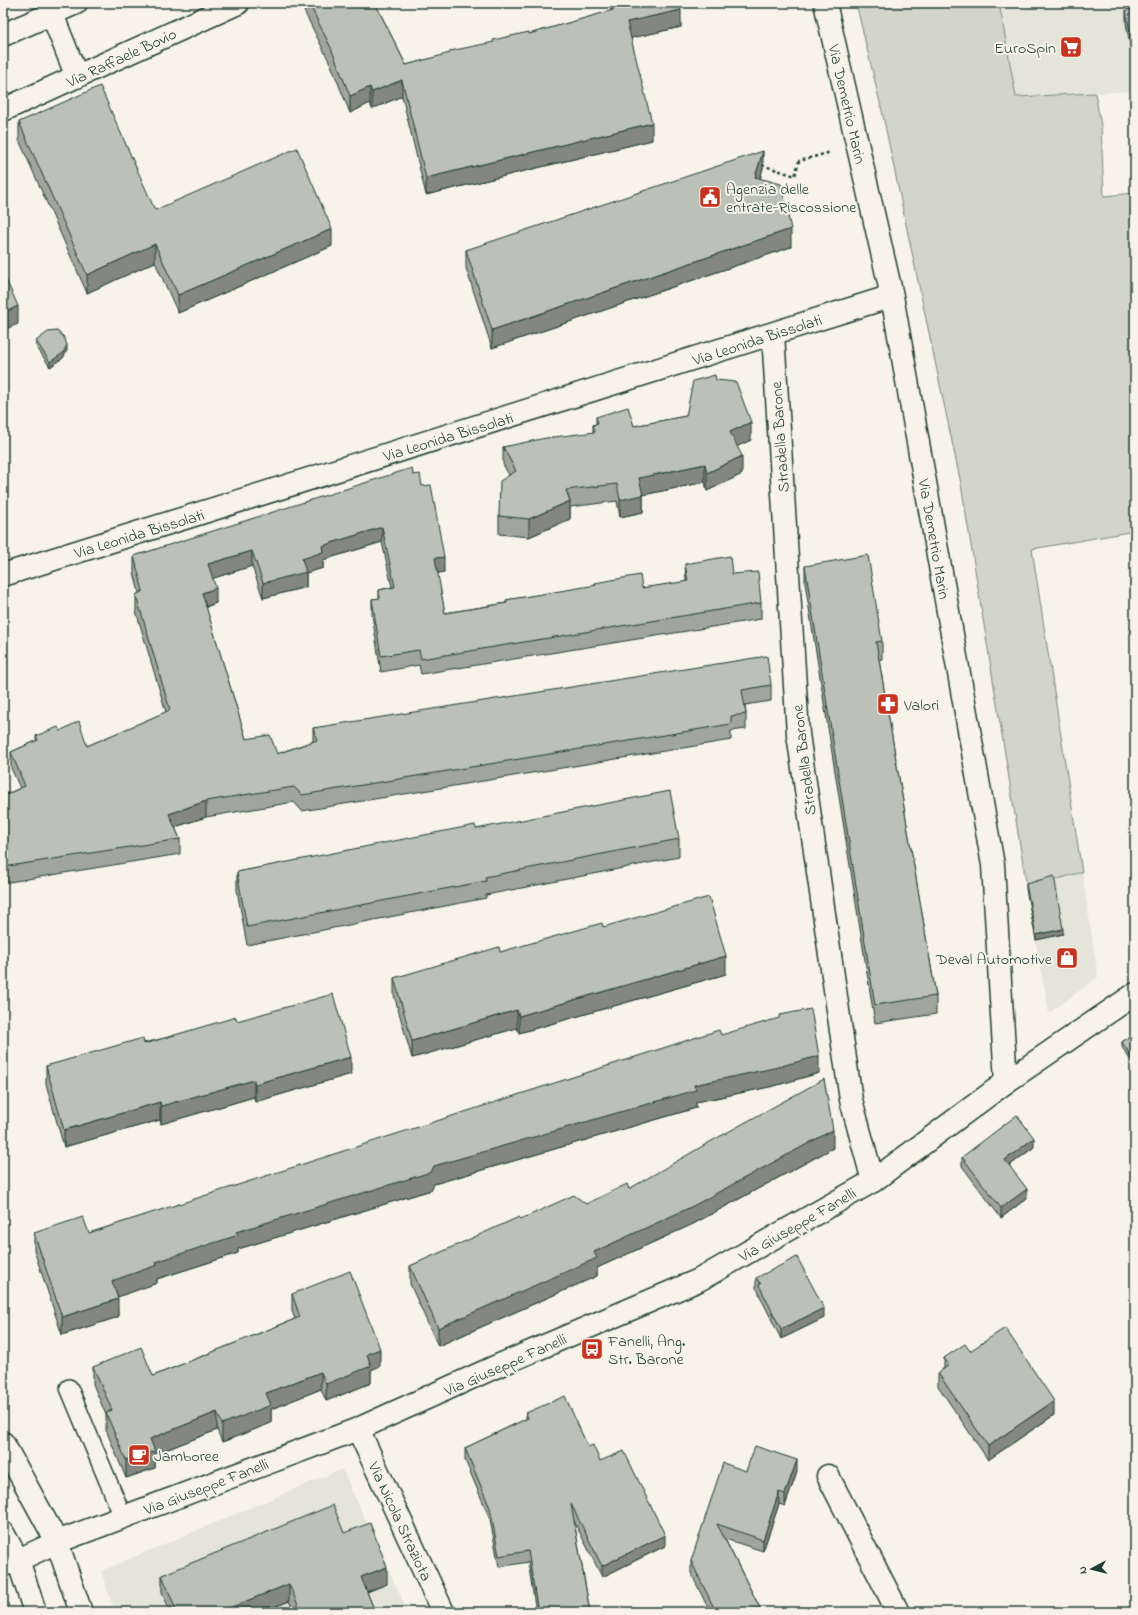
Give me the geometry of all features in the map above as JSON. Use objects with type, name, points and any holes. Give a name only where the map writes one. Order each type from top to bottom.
[{"type":"street","points":[[3,35],[76,3]]},
{"type":"street","name":"Via Raffaele Bovio","points":[[3,110],[238,3]]},
{"type":"street","name":"Via Demetrio Marin","points":[[825,3],[892,296],[993,865],[1006,1082]]},
{"type":"street","points":[[52,14],[77,77]]},
{"type":"street","name":"Via Leonida Bissolati","points":[[3,575],[892,296]]},
{"type":"street","name":"Stradella Barone","points":[[773,334],[798,734],[851,1100],[873,1181]]},
{"type":"street","name":"Via Giuseppe Fanelli","points":[[10,1563],[57,1542],[358,1429],[495,1367],[699,1280],[873,1181],[1006,1082],[1135,994]]},
{"type":"street","name":"Via Nicola Straziota","points":[[358,1429],[443,1612]]},
{"type":"street","points":[[3,1443],[57,1542],[81,1612]]},
{"type":"street","points":[[828,1476],[898,1612]]},
{"type":"street","points":[[3,1533],[10,1563],[35,1612]]},
{"type":"lane","points":[[69,1388],[123,1517]]},
{"type":"path","points":[[760,164],[794,176],[799,161],[857,144]]},
{"type":"shaded area","points":[[856,3],[999,3],[1016,97],[1095,93],[1101,126],[1104,196],[1135,193],[1135,531],[1032,549],[1082,872],[1027,888],[961,484],[882,111]]},
{"type":"shaded area","name":"EuroSpin","points":[[999,3],[1135,3],[1135,91],[1016,97]]},
{"type":"shaded area","name":"Deval Automotive","points":[[1082,872],[1098,977],[1049,1013],[1026,889]]},
{"type":"shaded area","points":[[342,1469],[408,1612],[115,1612],[101,1571]]},
{"type":"building","points":[[309,3],[375,3],[406,65],[450,53],[450,51],[494,42],[493,40],[529,32],[529,34],[613,10],[612,3],[679,3],[681,10],[627,22],[652,123],[426,178],[402,80],[372,92],[370,87],[350,96],[331,48]]},
{"type":"building","points":[[1135,8],[1135,55],[1134,55],[1126,10]]},
{"type":"building","points":[[100,86],[155,210],[297,148],[332,229],[178,295],[155,244],[87,275],[19,122]]},
{"type":"building","points":[[763,151],[755,177],[781,184],[791,229],[492,330],[466,250]]},
{"type":"building","points":[[3,273],[18,306],[3,313]]},
{"type":"building","points":[[57,331],[64,337],[67,345],[63,353],[50,362],[36,341],[48,332]]},
{"type":"building","points":[[715,375],[716,380],[736,382],[751,422],[730,432],[742,456],[707,473],[705,464],[639,478],[643,495],[620,500],[617,484],[566,490],[570,501],[529,519],[499,516],[500,481],[516,471],[503,447],[546,438],[595,432],[593,425],[598,423],[596,417],[628,407],[634,426],[686,416],[693,381]]},
{"type":"building","points":[[412,468],[413,475],[420,474],[422,486],[431,485],[444,557],[435,558],[445,613],[507,603],[506,600],[596,585],[595,583],[640,575],[642,588],[688,581],[685,564],[730,556],[732,574],[758,572],[761,603],[421,659],[419,650],[381,656],[372,599],[380,598],[379,590],[395,587],[382,527],[322,546],[323,552],[302,559],[306,572],[263,583],[252,551],[208,564],[216,588],[202,593],[246,739],[270,735],[277,754],[317,740],[313,728],[767,656],[771,685],[742,690],[746,714],[731,716],[731,724],[302,795],[294,787],[206,801],[169,814],[180,839],[3,867],[3,796],[25,786],[11,752],[38,740],[36,736],[58,727],[60,731],[79,721],[87,746],[170,710],[136,595],[143,591],[134,556]]},
{"type":"building","points":[[868,555],[882,641],[876,642],[936,996],[875,1005],[805,566]]},
{"type":"building","points":[[670,791],[679,839],[485,877],[486,881],[247,927],[237,872],[475,825],[476,829]]},
{"type":"building","points":[[1054,876],[1063,929],[1036,935],[1026,884]]},
{"type":"building","points":[[709,897],[726,956],[519,1016],[517,1010],[412,1041],[394,978],[499,947],[500,952],[602,923],[603,927]]},
{"type":"building","points":[[333,994],[351,1057],[255,1084],[254,1080],[161,1106],[160,1102],[64,1130],[46,1066],[143,1038],[144,1044],[236,1017],[237,1021]]},
{"type":"building","points":[[811,1009],[819,1056],[774,1068],[694,1085],[696,1090],[434,1166],[431,1172],[236,1232],[238,1235],[156,1262],[157,1265],[112,1281],[118,1299],[62,1317],[34,1233],[83,1217],[89,1233],[719,1030],[721,1035],[779,1018],[780,1015]]},
{"type":"building","points":[[1135,1033],[1135,1062],[1122,1042]]},
{"type":"building","points":[[824,1079],[833,1130],[693,1206],[594,1252],[597,1258],[438,1328],[410,1266],[519,1217],[521,1219],[574,1195],[586,1204],[627,1184],[629,1189],[708,1143]]},
{"type":"building","points":[[1017,1115],[1034,1138],[1005,1160],[1027,1189],[1001,1208],[962,1157]]},
{"type":"building","points":[[797,1257],[824,1308],[781,1329],[759,1285],[761,1284],[756,1278]]},
{"type":"building","points":[[350,1271],[380,1349],[367,1354],[371,1366],[326,1384],[321,1372],[266,1393],[271,1405],[222,1424],[217,1412],[150,1439],[155,1451],[126,1460],[106,1413],[112,1410],[93,1367],[141,1347],[153,1376],[300,1317],[292,1294]]},
{"type":"building","points":[[1005,1328],[1054,1401],[988,1446],[938,1373],[949,1365],[944,1358],[965,1344],[970,1351]]},
{"type":"building","points":[[565,1396],[588,1447],[593,1445],[600,1461],[624,1451],[665,1535],[602,1566],[571,1504],[590,1612],[538,1612],[528,1551],[499,1556],[490,1508],[465,1448],[528,1418],[526,1413]]},
{"type":"building","points":[[755,1446],[797,1460],[785,1494],[779,1492],[763,1540],[717,1524],[762,1612],[716,1612],[691,1561],[723,1463],[746,1471]]},
{"type":"building","points":[[333,1505],[344,1533],[370,1523],[387,1567],[361,1577],[375,1612],[301,1612],[289,1584],[219,1612],[177,1612],[162,1575]]},
{"type":"place","name":"EuroSpin","points":[[1071,47]]},
{"type":"place","name":"Agenzia delle entrate-Riscossione","points":[[710,197]]},
{"type":"place","name":"Valori","points":[[888,704]]},
{"type":"place","name":"Deval Automotive","points":[[1067,958]]},
{"type":"place","name":"Fanelli, Ang. Str. Barone","points":[[592,1349]]},
{"type":"place","name":"Jamboree","points":[[139,1455]]}]
